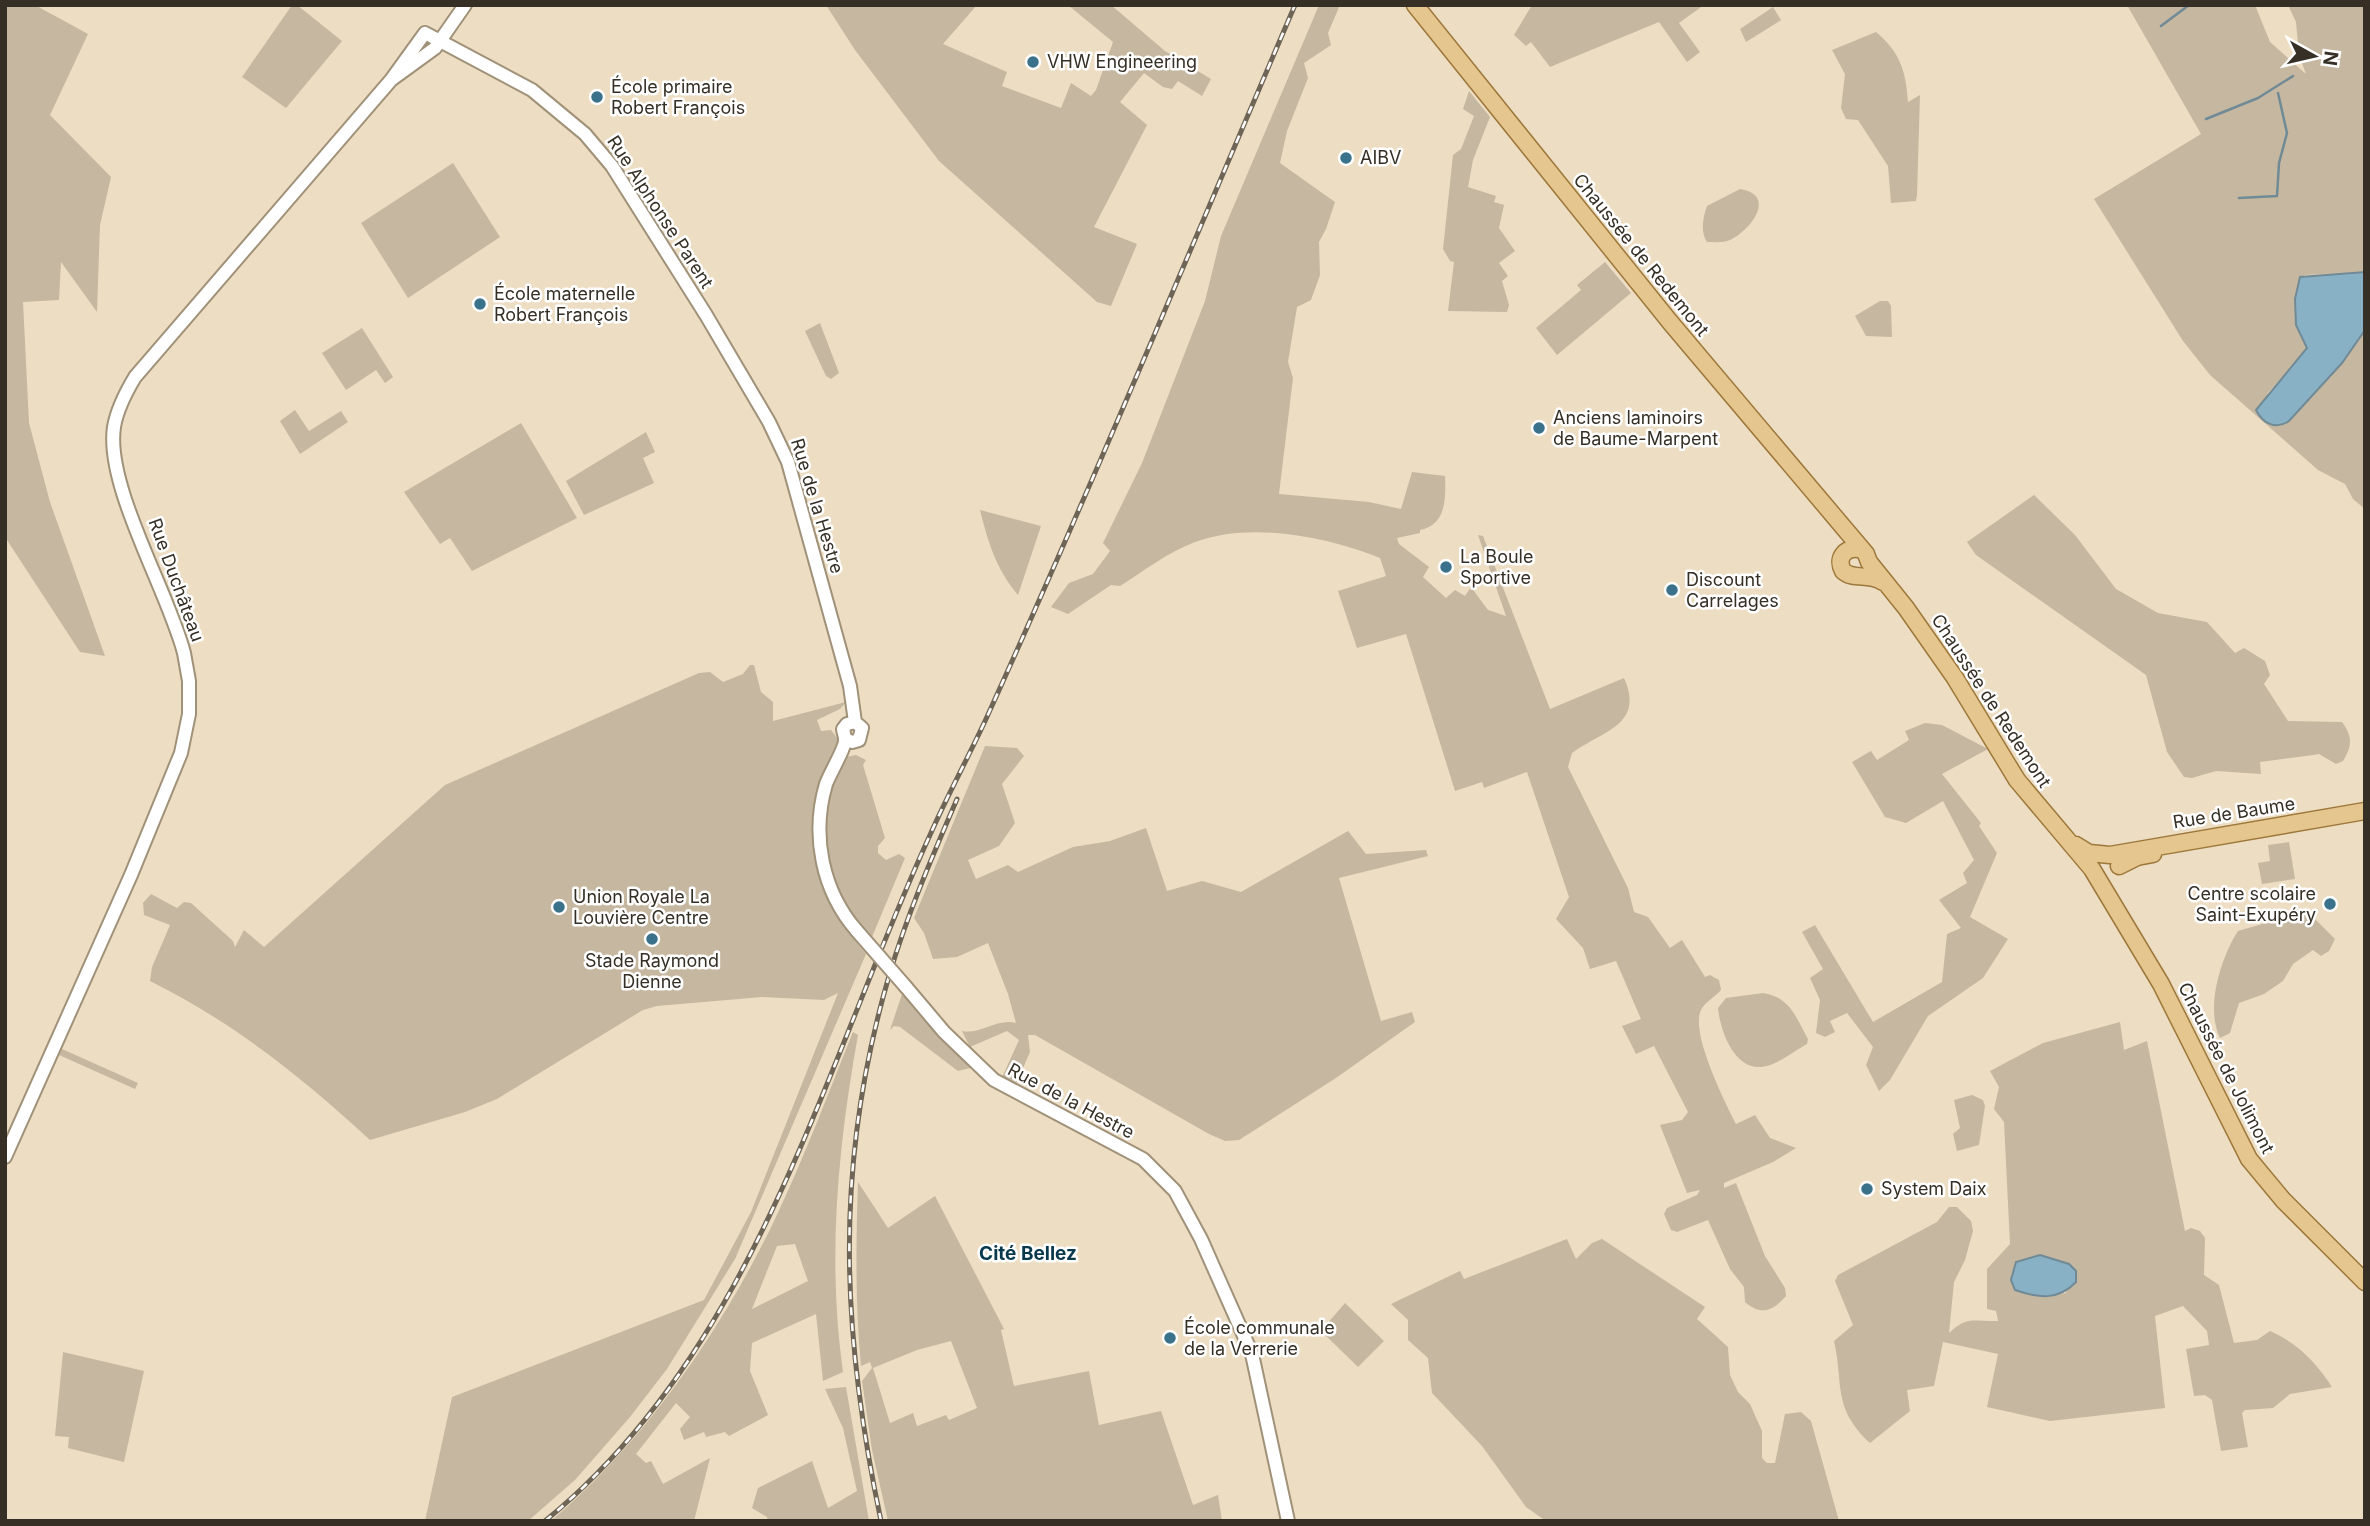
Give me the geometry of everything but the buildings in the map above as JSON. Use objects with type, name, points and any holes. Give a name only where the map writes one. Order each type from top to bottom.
[{"type":"main road","name":"Chaussée de Redemont","points":[[1415,5],[1840,527],[1858,560],[1885,584],[1955,678],[2009,768],[2066,838],[2105,867]]},
{"type":"main road","name":"Rue de Baume","points":[[2105,867],[2365,811]]},
{"type":"main road","name":"Rue de Baume","points":[[2105,867],[2137,857],[2365,820]]},
{"type":"main road","name":"Chaussée de Jolimont","points":[[2105,867],[2125,921],[2161,984],[2249,1159],[2283,1200],[2365,1282]]},
{"type":"street","name":"Rue Duchâteau","points":[[5,1157],[135,866],[177,764],[187,730],[189,681],[184,653],[118,473],[113,436],[118,411],[135,377],[394,79],[465,5]]},
{"type":"street","name":"Rue Alphonse Parent","points":[[433,37],[532,90],[586,134],[612,166],[706,315]]},
{"type":"street","name":"Rue de la Hestre","points":[[706,315],[769,422],[788,462],[846,674],[855,722],[862,728],[861,737],[852,742],[845,740],[826,786],[820,845],[831,890],[857,931],[953,1041],[999,1084],[1143,1159],[1162,1175],[1182,1202],[1201,1238],[1252,1354],[1288,1521]]},
{"type":"shaded area","points":[[5,5],[35,5],[88,34],[50,115],[111,177],[100,225],[97,312],[61,262],[59,300],[23,302],[29,423],[50,502],[105,656],[80,652],[5,537]]},
{"type":"shaded area","points":[[292,5],[297,5],[342,41],[286,108],[242,77]]},
{"type":"shaded area","points":[[826,5],[977,5],[943,44],[1007,72],[1002,86],[1061,108],[1071,83],[1091,96],[1096,90],[1113,42],[1068,5],[1111,5],[1165,51],[1211,79],[1202,96],[1178,81],[1172,89],[1163,87],[1144,73],[1120,102],[1147,125],[1094,227],[1137,244],[1111,306],[1097,302],[939,161],[855,50]]},
{"type":"shaded area","points":[[1319,5],[1340,5],[1328,33],[1331,45],[1304,63],[1308,78],[1287,131],[1280,163],[1335,202],[1319,242],[1320,275],[1311,300],[1297,307],[1288,362],[1293,378],[1279,494],[1369,502],[1401,509],[1412,472],[1445,476],[1444,502],[1440,517],[1429,527],[1420,530],[1420,533],[1397,538],[1399,544],[1429,567],[1423,577],[1446,598],[1455,590],[1465,596],[1471,587],[1488,610],[1506,616],[1478,535],[1483,536],[1550,709],[1624,678],[1629,694],[1629,706],[1625,716],[1608,732],[1572,753],[1568,767],[1628,888],[1634,912],[1648,917],[1670,948],[1682,940],[1705,977],[1710,975],[1719,980],[1721,990],[1701,1010],[1700,1034],[1710,1067],[1736,1124],[1755,1115],[1770,1138],[1796,1148],[1773,1162],[1724,1183],[1724,1188],[1736,1183],[1765,1256],[1785,1288],[1786,1296],[1767,1310],[1756,1309],[1745,1302],[1744,1287],[1730,1269],[1708,1220],[1677,1232],[1671,1230],[1664,1214],[1667,1208],[1697,1195],[1700,1190],[1687,1193],[1660,1125],[1682,1120],[1688,1112],[1654,1046],[1636,1054],[1622,1026],[1641,1019],[1616,961],[1590,969],[1583,948],[1556,919],[1569,897],[1527,772],[1484,788],[1482,782],[1455,791],[1406,634],[1357,648],[1338,591],[1386,576],[1380,558],[1337,544],[1289,534],[1264,532],[1217,536],[1175,551],[1120,586],[1111,585],[1068,614],[1051,607],[1069,583],[1093,574],[1110,551],[1103,543],[1142,463],[1205,301],[1221,236]]},
{"type":"shaded area","points":[[1532,5],[1704,5],[1679,23],[1700,52],[1687,62],[1659,22],[1550,67],[1531,42],[1526,46],[1514,35]]},
{"type":"shaded area","points":[[2127,5],[2255,5],[2270,42],[2306,74],[2299,55],[2296,22],[2288,5],[2365,5],[2365,272],[2304,275],[2295,299],[2296,325],[2307,349],[2267,394],[2318,387],[2342,363],[2365,330],[2365,509],[2353,499],[2345,484],[2318,470],[2210,375],[2183,341],[2094,199],[2201,134]]},
{"type":"shaded area","points":[[1773,7],[1781,20],[1746,42],[1740,29]]},
{"type":"shaded area","points":[[1876,32],[1891,47],[1900,63],[1906,81],[1908,102],[1920,95],[1916,201],[1891,203],[1888,166],[1858,120],[1846,119],[1841,108],[1845,74],[1832,50]]},
{"type":"shaded area","points":[[1469,91],[1490,117],[1473,160],[1468,187],[1496,196],[1494,202],[1504,205],[1499,228],[1515,251],[1499,263],[1508,276],[1502,281],[1509,305],[1507,312],[1448,311],[1454,262],[1450,261],[1443,249],[1453,155],[1461,149],[1474,116],[1463,109]]},
{"type":"shaded area","points":[[453,163],[500,237],[408,298],[361,223]]},
{"type":"shaded area","points":[[1740,189],[1757,198],[1757,213],[1745,229],[1730,240],[1707,242],[1703,220],[1707,206]]},
{"type":"shaded area","points":[[1605,262],[1631,293],[1557,355],[1536,328],[1581,290],[1577,285]]},
{"type":"shaded area","points":[[1880,301],[1888,301],[1891,306],[1892,337],[1866,336],[1855,316]]},
{"type":"shaded area","points":[[820,323],[839,373],[831,379],[826,376],[805,331]]},
{"type":"shaded area","points":[[362,328],[393,377],[385,383],[376,370],[346,390],[322,353]]},
{"type":"shaded area","points":[[295,410],[309,431],[341,411],[348,422],[300,454],[280,421]]},
{"type":"shaded area","points":[[521,423],[577,518],[472,571],[450,538],[440,544],[404,492]]},
{"type":"shaded area","points":[[646,432],[655,452],[643,458],[654,483],[584,515],[566,481]]},
{"type":"shaded area","points":[[2034,495],[2075,535],[2116,589],[2158,613],[2207,622],[2235,653],[2244,648],[2265,661],[2270,675],[2264,684],[2288,721],[2342,722],[2350,742],[2343,761],[2336,764],[2319,754],[2260,762],[2261,774],[2216,771],[2192,778],[2184,777],[2167,752],[2146,675],[1976,555],[1967,542]]},
{"type":"shaded area","points":[[980,510],[1041,526],[1018,595],[994,555]]},
{"type":"shaded area","name":"Union Royale La Louvière Centre","points":[[750,665],[754,665],[761,692],[773,702],[773,721],[846,702],[840,709],[817,720],[821,731],[831,730],[837,738],[840,758],[856,755],[866,760],[863,765],[885,838],[878,846],[878,853],[886,860],[899,854],[905,858],[872,937],[865,929],[847,919],[814,828],[818,863],[828,895],[866,954],[735,1259],[667,1369],[630,1417],[575,1480],[528,1521],[425,1521],[452,1397],[704,1300],[751,1212],[838,993],[824,1000],[762,997],[657,1006],[643,1010],[497,1099],[465,1112],[370,1140],[266,1053],[210,1014],[150,981],[152,967],[170,925],[144,915],[143,903],[151,894],[177,908],[184,902],[191,903],[233,941],[235,947],[244,930],[264,947],[445,785],[699,673],[710,672],[723,682],[743,674]]},
{"type":"shaded area","points":[[1925,723],[1942,725],[1988,749],[1942,774],[1981,823],[1979,826],[1997,853],[1970,917],[2008,939],[1983,978],[1928,1016],[1890,1080],[1879,1091],[1866,1065],[1873,1047],[1847,1013],[1830,1021],[1835,1032],[1825,1037],[1816,1033],[1820,1000],[1810,978],[1823,969],[1802,932],[1815,925],[1873,1022],[1942,982],[1947,934],[1961,928],[1939,900],[1967,883],[1963,873],[1974,860],[1943,801],[1906,823],[1885,817],[1852,762],[1871,751],[1877,760],[1909,740],[1905,731]]},
{"type":"shaded area","points":[[985,746],[1017,748],[1024,756],[1002,784],[1015,823],[999,846],[968,860],[976,879],[1008,865],[1018,872],[1073,847],[1110,841],[1146,828],[1167,891],[1202,881],[1241,892],[1348,831],[1366,854],[1426,850],[1428,856],[1339,878],[1381,1021],[1412,1012],[1415,1022],[1336,1078],[1239,1140],[1225,1141],[1209,1134],[1035,1035],[1028,1035],[1030,1052],[1013,1091],[999,1084],[1019,1040],[1007,1031],[970,1047],[962,1031],[1016,1023],[988,943],[957,957],[933,959],[924,933],[914,918]]},
{"type":"shaded area","points":[[2289,842],[2295,879],[2262,884],[2258,863],[2270,861],[2268,845]]},
{"type":"shaded area","points":[[2307,911],[2335,939],[2329,951],[2321,956],[2313,950],[2293,964],[2283,981],[2264,994],[2239,1003],[2230,1033],[2220,1038],[2214,1012],[2217,983],[2226,954],[2238,931]]},
{"type":"shaded area","points":[[1763,993],[1780,999],[1791,1009],[1808,1039],[1807,1044],[1785,1058],[1761,1067],[1751,1066],[1736,1055],[1725,1036],[1718,1008],[1726,998]]},
{"type":"shaded area","points":[[902,994],[978,1066],[958,1071],[900,1027],[894,1026],[890,1030]]},
{"type":"shaded area","points":[[2120,1022],[2124,1050],[2147,1041],[2185,1231],[2191,1228],[2200,1231],[2205,1238],[2204,1275],[2219,1285],[2234,1343],[2257,1340],[2270,1331],[2305,1354],[2332,1387],[2290,1394],[2273,1408],[2245,1410],[2242,1413],[2248,1447],[2221,1451],[2212,1400],[2205,1395],[2194,1396],[2186,1349],[2209,1345],[2207,1331],[2183,1306],[2155,1316],[2165,1408],[2050,1421],[1987,1407],[1998,1354],[1943,1342],[1934,1386],[1907,1390],[1910,1411],[1870,1443],[1850,1418],[1842,1395],[1834,1341],[1853,1325],[1835,1281],[1838,1275],[1937,1222],[1949,1207],[1957,1207],[1971,1221],[1973,1231],[1965,1260],[1954,1282],[1949,1333],[1966,1322],[1998,1321],[1996,1311],[1987,1309],[1987,1269],[2010,1244],[2004,1122],[1994,1109],[1999,1087],[1990,1071],[2043,1043]],"holes":[[[2040,1255],[2068,1264],[2066,1293],[2053,1295]]]},
{"type":"shaded area","points":[[853,1032],[858,1035],[840,1161],[835,1245],[838,1330],[843,1372],[823,1381],[816,1314],[752,1343],[750,1371],[768,1415],[729,1436],[725,1432],[706,1437],[704,1432],[684,1440],[680,1429],[690,1417],[676,1403],[636,1454],[646,1463],[651,1461],[663,1484],[710,1458],[694,1521],[551,1521],[618,1456],[649,1420],[706,1342],[731,1302],[775,1219]],"holes":[[[795,1244],[808,1281],[752,1309],[777,1246]]]},
{"type":"shaded area","points":[[62,1049],[138,1083],[135,1089],[59,1055]]},
{"type":"shaded area","points":[[1972,1095],[1983,1100],[1985,1106],[1979,1145],[1957,1151],[1953,1134],[1960,1128],[1954,1100]]},
{"type":"shaded area","points":[[858,1182],[888,1228],[935,1196],[1004,1329],[1001,1330],[1014,1386],[1089,1371],[1099,1425],[1161,1411],[1193,1505],[1218,1495],[1222,1521],[888,1521],[872,1450],[862,1381],[872,1368],[870,1362],[861,1366],[859,1343],[856,1251]],"holes":[[[951,1341],[977,1408],[949,1420],[946,1415],[917,1426],[913,1413],[890,1423],[873,1368],[917,1350]]]},
{"type":"shaded area","points":[[1567,1239],[1576,1259],[1592,1243],[1602,1239],[1705,1307],[1697,1319],[1728,1347],[1730,1375],[1738,1392],[1750,1404],[1762,1431],[1762,1458],[1767,1463],[1775,1463],[1785,1414],[1801,1412],[1811,1421],[1839,1521],[1546,1521],[1526,1507],[1482,1446],[1432,1393],[1428,1358],[1408,1340],[1408,1320],[1391,1304],[1460,1271],[1464,1279]]},
{"type":"shaded area","points":[[1345,1303],[1384,1341],[1358,1367],[1321,1331]]},
{"type":"shaded area","points":[[63,1352],[144,1371],[124,1462],[68,1448],[69,1437],[55,1436]]},
{"type":"shaded area","points":[[846,1387],[869,1521],[768,1521],[767,1517],[752,1508],[758,1488],[812,1461],[828,1508],[857,1491],[843,1428],[825,1389]]},
{"type":"water","points":[[2365,272],[2365,330],[2342,363],[2289,421],[2279,425],[2266,422],[2256,410],[2307,348],[2296,325],[2295,299],[2300,277]]},
{"type":"water","points":[[2040,1255],[2069,1264],[2076,1271],[2076,1282],[2055,1295],[2032,1295],[2015,1290],[2011,1280],[2016,1262]]},
{"type":"waterway","points":[[2161,26],[2189,5]]},
{"type":"waterway","points":[[2206,119],[2258,98],[2293,76]]},
{"type":"waterway","points":[[2239,198],[2277,196],[2279,163],[2287,133],[2278,93]]},
{"type":"railway","points":[[545,1521],[617,1452],[679,1375],[731,1291],[776,1202],[930,835],[986,719],[1065,541],[1295,5]]},
{"type":"railway","points":[[881,1521],[868,1451],[851,1315],[849,1248],[859,1114],[871,1046],[896,953],[957,799]]},
{"type":"place","name":"VHW Engineering","points":[[1033,62]]},
{"type":"place","name":"École primaire Robert François","points":[[597,97]]},
{"type":"place","name":"AIBV","points":[[1346,158]]},
{"type":"place","name":"École maternelle Robert François","points":[[480,304]]},
{"type":"place","name":"Anciens laminoirs de Baume-Marpent","points":[[1539,428]]},
{"type":"place","name":"La Boule Sportive","points":[[1446,567]]},
{"type":"place","name":"Discount Carrelages","points":[[1672,590]]},
{"type":"place","name":"Centre scolaire Saint-Exupéry","points":[[2330,904]]},
{"type":"place","name":"Union Royale La Louvière Centre","points":[[559,907]]},
{"type":"place","name":"Stade Raymond Dienne","points":[[652,939]]},
{"type":"place","name":"System Daix","points":[[1867,1189]]},
{"type":"place","name":"École communale de la Verrerie","points":[[1170,1338]]},
{"type":"district","name":"Cité Bellez","points":[[1028,1253]]}]
